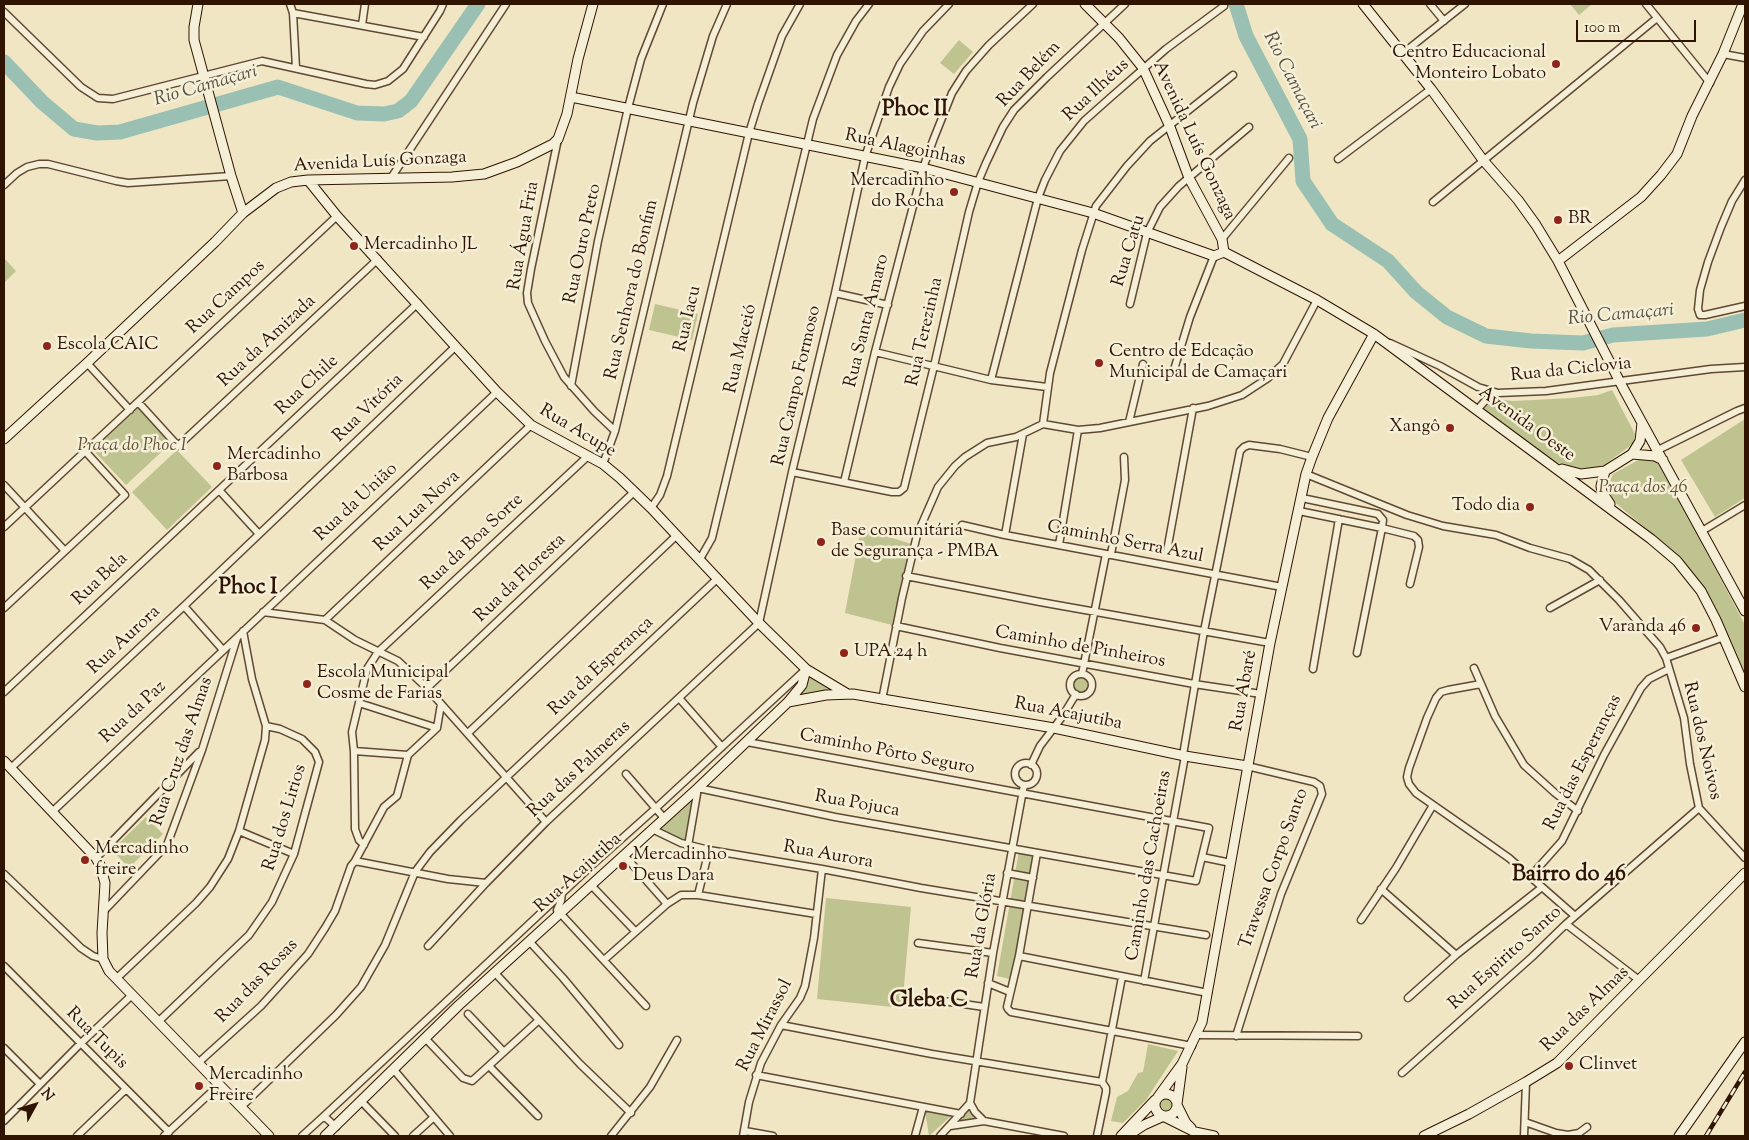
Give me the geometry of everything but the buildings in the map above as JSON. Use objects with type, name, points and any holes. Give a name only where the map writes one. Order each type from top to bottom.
[{"type":"street","points":[[198,4],[194,40],[216,124],[243,213]]},
{"type":"street","points":[[290,4],[293,13],[296,68]]},
{"type":"street","points":[[362,25],[366,4]]},
{"type":"street","points":[[4,12],[81,87],[98,98],[113,99],[262,61],[375,85],[388,81],[403,69],[443,4]]},
{"type":"street","points":[[391,178],[506,4]]},
{"type":"street","points":[[558,139],[563,130],[578,59],[594,4]]},
{"type":"street","name":"Rua Ouro Preto","points":[[571,386],[598,241],[628,108],[641,59],[663,4]]},
{"type":"street","name":"Rua Senhora do Bonfim","points":[[603,464],[615,431],[689,121],[708,52],[727,4]]},
{"type":"street","name":"Rua Iacu","points":[[651,508],[660,495],[667,476],[749,133],[782,36],[800,4]]},
{"type":"street","name":"Rua Maceió","points":[[700,559],[712,538],[813,120],[837,55],[856,21],[869,4]]},
{"type":"street","name":"Rua Campo Formoso","points":[[759,623],[865,156],[889,87],[900,64],[923,31],[949,4]]},
{"type":"street","name":"Rua Santa Amaro","points":[[844,482],[875,352],[923,168],[952,94],[960,79],[983,52],[1033,4]]},
{"type":"street","name":"Avenida Luís Gonzaga","points":[[1086,4],[1143,68],[1170,126],[1189,178],[1222,239],[1224,252]]},
{"type":"street","name":"Rua Belém","points":[[978,182],[1003,127],[1014,110],[1125,4]]},
{"type":"street","points":[[1363,4],[1431,89],[1483,160],[1523,206],[1558,261],[1588,317],[1619,382],[1745,611]]},
{"type":"street","points":[[1430,4],[1444,21]]},
{"type":"street","points":[[1402,54],[1465,4]]},
{"type":"street","points":[[1646,4],[1710,83]]},
{"type":"street","points":[[1558,261],[1641,197],[1661,175],[1676,154],[1692,116],[1723,54],[1743,4]]},
{"type":"street","name":"Rua Ilhéus","points":[[991,380],[1038,198],[1060,151],[1084,121],[1143,68],[1224,6]]},
{"type":"street","points":[[293,13],[424,37]]},
{"type":"street","points":[[1433,202],[1657,18]]},
{"type":"street","points":[[1723,54],[1745,58]]},
{"type":"street","points":[[1043,424],[1048,387],[1063,320],[1093,213],[1105,192],[1150,141],[1233,75]]},
{"type":"street","points":[[1338,159],[1431,89]]},
{"type":"street","name":"Rua Alagoinhas","points":[[571,97],[923,168],[1093,213],[1214,256]]},
{"type":"street","name":"Rua Catu","points":[[1130,304],[1147,233],[1160,207],[1189,178],[1249,127]]},
{"type":"street","name":"Avenida Luís Gonzaga","points":[[4,439],[215,242],[243,213],[276,188],[291,182],[308,180],[484,174],[517,162],[547,147],[558,139]]},
{"type":"street","name":"Rua Água Fria","points":[[558,139],[547,199],[538,234],[528,303],[556,364],[571,386],[615,431]]},
{"type":"street","points":[[1222,239],[1289,158]]},
{"type":"street","points":[[4,185],[27,167],[39,164],[48,164],[128,183],[231,176]]},
{"type":"street","name":"Rua Acupe","points":[[308,180],[337,216],[497,392],[531,426],[603,464],[651,508],[759,623],[806,669],[846,693]]},
{"type":"street","points":[[1745,180],[1732,201],[1708,262],[1700,290],[1698,310],[1700,314],[1705,315],[1745,306]]},
{"type":"street","name":"Rua Terezinha","points":[[844,482],[896,492],[902,491],[904,488],[969,212],[978,182]]},
{"type":"street","name":"Rua Campos","points":[[4,527],[337,216]]},
{"type":"street","points":[[1173,373],[1187,324],[1214,256],[1224,252]]},
{"type":"street","name":"Avenida Oeste","points":[[1224,252],[1317,300],[1374,334],[1614,510],[1665,550],[1689,574],[1701,591],[1724,637],[1745,687]]},
{"type":"street","name":"Rua da Amizada","points":[[138,402],[178,446],[378,259]]},
{"type":"street","points":[[835,293],[888,305]]},
{"type":"street","points":[[882,700],[906,576],[920,524],[942,480],[965,457],[983,446],[1024,434],[1043,424],[1078,430],[1100,428],[1208,406],[1242,395],[1274,374],[1283,364],[1317,300]]},
{"type":"street","name":"Rua Chile","points":[[219,490],[418,303]]},
{"type":"street","name":"Rua Abaré","points":[[1121,1136],[1157,1099],[1182,1064],[1197,1036],[1202,1022],[1270,643],[1306,474],[1341,393],[1374,334]]},
{"type":"street","name":"Rua da Ciclovia","points":[[1382,340],[1440,366],[1478,387],[1493,392],[1539,392],[1711,369],[1745,367]]},
{"type":"street","name":"Rua Vitória","points":[[259,534],[456,346]]},
{"type":"street","points":[[875,352],[991,380],[1048,387]]},
{"type":"street","points":[[87,363],[130,410]]},
{"type":"street","points":[[1129,422],[1143,364]]},
{"type":"street","name":"Rua da União","points":[[237,637],[497,392]]},
{"type":"street","points":[[1477,410],[1493,392]]},
{"type":"street","points":[[1167,551],[1193,408]]},
{"type":"street","points":[[1658,450],[1745,408]]},
{"type":"street","points":[[1555,467],[1581,474],[1605,471],[1632,454],[1640,441],[1642,423]]},
{"type":"street","name":"Rua Lua Nova","points":[[325,620],[531,426]]},
{"type":"street","points":[[1059,545],[1078,430]]},
{"type":"street","points":[[1005,535],[1024,434]]},
{"type":"street","name":"Caminho das Cachoeiras","points":[[1144,981],[1184,756],[1194,684],[1240,451],[1249,445],[1280,449],[1312,457]]},
{"type":"street","points":[[4,608],[125,495],[85,450]]},
{"type":"street","points":[[1632,454],[1655,456],[1663,460]]},
{"type":"street","name":"Rua da Boa Sorte","points":[[364,845],[359,840],[355,830],[352,732],[367,669],[378,652],[588,456]]},
{"type":"street","points":[[1082,674],[1125,480],[1124,457]]},
{"type":"street","points":[[1605,471],[1602,478],[1602,492],[1614,510]]},
{"type":"street","points":[[792,472],[844,482]]},
{"type":"street","name":"Rua dos Noivos","points":[[1306,474],[1407,515],[1443,526],[1496,535],[1525,547],[1570,559],[1584,566],[1600,580],[1660,647],[1666,658],[1684,718],[1690,764],[1699,808],[1745,858]]},
{"type":"street","points":[[4,485],[65,552]]},
{"type":"street","points":[[219,490],[259,534]]},
{"type":"street","name":"Rua Bela","points":[[4,692],[219,490]]},
{"type":"street","name":"Rua da Floresta","points":[[427,688],[634,492]]},
{"type":"street","points":[[1302,498],[1378,514],[1383,520],[1357,653]]},
{"type":"street","points":[[1702,531],[1745,505]]},
{"type":"street","points":[[1299,511],[1414,536],[1418,540],[1419,547],[1410,584]]},
{"type":"street","points":[[1313,669],[1339,519]]},
{"type":"street","name":"Caminho Serra Azul","points":[[962,525],[1005,535],[1282,587]]},
{"type":"street","name":"Rua Aurora","points":[[7,765],[184,606],[259,534]]},
{"type":"street","points":[[468,733],[677,535]]},
{"type":"street","points":[[906,576],[1270,643]]},
{"type":"street","name":"Rua da Esperança","points":[[242,1107],[336,1015],[361,987],[385,945],[415,872],[445,836],[718,578]]},
{"type":"street","points":[[1550,608],[1600,580]]},
{"type":"street","points":[[184,606],[223,650]]},
{"type":"street","points":[[263,612],[325,620],[355,640],[398,661],[427,688],[546,822]]},
{"type":"street","name":"Rua das Palmeras","points":[[428,946],[546,822],[759,623]]},
{"type":"street","name":"Caminho de Pinheiros","points":[[896,626],[948,638],[1194,684],[1261,694]]},
{"type":"street","points":[[116,979],[186,913],[210,887],[228,859],[239,831],[265,740],[266,726],[252,680],[243,631]]},
{"type":"street","name":"Rua da Paz","points":[[52,812],[237,637]]},
{"type":"street","name":"Rua Cruz das Almas","points":[[103,912],[167,845],[202,750],[237,637]]},
{"type":"street","points":[[1666,658],[1724,637]]},
{"type":"street","points":[[1474,668],[1500,724],[1524,765],[1578,811]]},
{"type":"street","points":[[788,702],[802,685],[806,669]]},
{"type":"street","points":[[302,1136],[562,893],[806,669]]},
{"type":"street","name":"Rua das Esperanças","points":[[1530,877],[1562,841],[1604,755],[1641,688],[1649,679],[1668,669]]},
{"type":"street","points":[[1078,674],[1082,674],[1089,678],[1091,682],[1090,690],[1084,695],[1076,694],[1070,688],[1071,680],[1078,674]]},
{"type":"street","points":[[1481,684],[1441,692],[1436,698],[1427,718],[1407,777],[1413,790],[1485,840],[1575,916]]},
{"type":"street","name":"Rua Acajutiba","points":[[331,1133],[455,1009],[698,788],[788,702],[815,696],[846,693],[1054,728],[1184,756],[1247,766]]},
{"type":"street","points":[[1031,765],[1040,746],[1076,694]]},
{"type":"street","points":[[679,698],[722,747]]},
{"type":"street","points":[[359,703],[437,728]]},
{"type":"street","points":[[354,751],[408,756],[437,728],[441,704]]},
{"type":"street","name":"Rua dos Lirios","points":[[159,1021],[249,935],[272,902],[294,854],[318,762],[315,752],[302,740],[280,729],[266,726]]},
{"type":"street","name":"Caminho Pôrto Seguro","points":[[746,742],[1209,828],[1202,857]]},
{"type":"street","points":[[96,858],[202,750]]},
{"type":"street","name":"Rua das Rosas","points":[[198,1063],[261,1006],[308,954],[326,928],[335,911],[355,861],[384,807],[396,796],[408,756]]},
{"type":"street","points":[[1020,764],[1031,765],[1036,771],[1036,778],[1031,784],[1024,785],[1017,781],[1016,770],[1020,764]]},
{"type":"street","points":[[7,765],[96,858],[100,865],[105,883],[103,959],[116,979],[269,1136]]},
{"type":"street","name":"Travessa Corpo Santo","points":[[1236,1036],[1281,894],[1322,794],[1320,786],[1314,782],[1247,766]]},
{"type":"street","points":[[626,774],[664,818]]},
{"type":"street","name":"Rua da Glória","points":[[970,1103],[988,983],[1024,785]]},
{"type":"street","points":[[688,846],[698,788]]},
{"type":"street","name":"Rua Pojuca","points":[[698,788],[802,811],[1196,881],[1202,857]]},
{"type":"street","points":[[1361,920],[1396,868],[1433,805]]},
{"type":"street","name":"Rua Espirito Santo","points":[[1402,1073],[1532,957],[1566,924],[1699,808]]},
{"type":"street","name":"Rua Aurora","points":[[652,829],[688,846],[1002,902],[1206,935]]},
{"type":"street","points":[[239,831],[294,854]]},
{"type":"street","points":[[698,895],[709,850]]},
{"type":"street","points":[[1037,853],[1019,956],[1007,1007],[1011,1012],[1192,1046]]},
{"type":"street","points":[[624,855],[667,904]]},
{"type":"street","points":[[1202,857],[1231,863]]},
{"type":"street","points":[[355,861],[448,879],[486,883]]},
{"type":"street","name":"Rua Mirassol","points":[[744,1134],[756,1075],[781,1025],[800,998],[804,986],[811,960],[822,869]]},
{"type":"street","points":[[1007,873],[1033,878]]},
{"type":"street","name":"Rua das Almas","points":[[1424,1136],[1454,1122],[1556,1063],[1745,873]]},
{"type":"street","points":[[4,874],[81,948],[93,956],[103,959]]},
{"type":"street","points":[[591,885],[635,931]]},
{"type":"street","points":[[1408,998],[1456,955],[1541,888]]},
{"type":"street","points":[[1381,889],[1456,955]]},
{"type":"street","points":[[562,893],[561,902],[557,910],[559,914],[646,1006]]},
{"type":"street","points":[[604,960],[635,931],[667,904],[681,895],[698,895],[816,914]]},
{"type":"street","points":[[1566,924],[1639,980]]},
{"type":"street","points":[[529,941],[563,978],[618,1045]]},
{"type":"street","points":[[918,943],[993,954]]},
{"type":"street","points":[[1019,956],[1208,993]]},
{"type":"street","name":"Rua Tupis","points":[[4,966],[126,1089],[166,1134]]},
{"type":"street","points":[[495,973],[597,1082],[631,1113]]},
{"type":"street","points":[[1097,1136],[1106,1092],[1102,1082],[1122,977]]},
{"type":"street","points":[[988,983],[1010,992]]},
{"type":"street","points":[[4,1121],[80,1044],[132,995]]},
{"type":"street","points":[[923,998],[984,1007]]},
{"type":"street","points":[[447,1000],[455,1009]]},
{"type":"street","points":[[468,1014],[504,1052]]},
{"type":"street","points":[[428,1018],[437,1026]]},
{"type":"street","points":[[425,1038],[463,1078],[472,1081],[539,1020]]},
{"type":"street","points":[[781,1025],[976,1062],[1102,1082]]},
{"type":"street","points":[[1197,1036],[1358,1036]]},
{"type":"street","points":[[611,1136],[650,1088],[677,1040]]},
{"type":"street","points":[[1679,1136],[1745,1042]]},
{"type":"street","points":[[4,1048],[40,1084]]},
{"type":"street","name":"Rua Abaré","points":[[1177,1105],[1182,1064]]},
{"type":"street","points":[[489,1066],[538,1116]]},
{"type":"street","points":[[394,1070],[450,1136]]},
{"type":"street","points":[[756,1075],[961,1114]]},
{"type":"street","points":[[1524,1136],[1526,1082]]},
{"type":"street","points":[[166,1134],[219,1085]]},
{"type":"street","points":[[77,1136],[126,1089]]},
{"type":"street","points":[[1195,1132],[1186,1123],[1175,1099],[1168,1094],[1163,1094],[1157,1099],[1156,1110],[1165,1116],[1195,1132],[1214,1136]]},
{"type":"street","points":[[362,1102],[395,1136]]},
{"type":"street","points":[[940,1136],[970,1103],[975,1112],[984,1120]]},
{"type":"street","points":[[1127,1136],[1144,1125],[1174,1113],[1177,1105]]},
{"type":"street","points":[[915,1136],[923,1106]]},
{"type":"street","points":[[324,1116],[331,1133]]},
{"type":"street","points":[[412,1136],[434,1117]]},
{"type":"street","points":[[950,1126],[984,1120],[1064,1136]]},
{"type":"street","points":[[1526,1122],[1556,1133],[1568,1135],[1580,1133],[1587,1127]]},
{"type":"street","points":[[744,1134],[773,1136]]},
{"type":"green space","points":[[1570,4],[1592,4],[1579,15]]},
{"type":"green space","points":[[959,40],[973,52],[954,74],[940,63]]},
{"type":"green space","points":[[4,258],[16,271],[4,283]]},
{"type":"green space","points":[[655,304],[698,314],[692,340],[649,330]]},
{"type":"green space","points":[[1612,390],[1635,434],[1634,443],[1604,465],[1590,469],[1569,468],[1556,462],[1483,410],[1494,399],[1514,401],[1572,398],[1598,395]]},
{"type":"green space","name":"Praça do Phoc I","points":[[138,408],[171,443],[126,485],[93,450]]},
{"type":"green space","points":[[1745,419],[1745,498],[1715,517],[1681,460]]},
{"type":"green space","points":[[177,450],[212,487],[167,530],[132,492]]},
{"type":"green space","name":"Praça dos 46","points":[[1642,458],[1653,459],[1662,468],[1745,625],[1745,678],[1707,593],[1682,559],[1611,499],[1608,486],[1613,474]]},
{"type":"green space","points":[[861,528],[911,544],[892,625],[845,613]]},
{"type":"green space","points":[[809,672],[840,691],[790,701]]},
{"type":"green space","points":[[1081,676],[1089,684],[1081,692],[1073,684]]},
{"type":"green space","points":[[697,788],[690,843],[653,829]]},
{"type":"green space","points":[[146,817],[163,834],[129,868],[112,850]]},
{"type":"green space","points":[[1019,851],[1034,853],[1014,980],[997,976]]},
{"type":"green space","points":[[826,898],[911,907],[902,1008],[817,999]]},
{"type":"green space","points":[[1148,1044],[1178,1051],[1146,1100],[1123,1123],[1111,1121],[1117,1097],[1128,1091],[1138,1073],[1143,1072]]},
{"type":"green space","points":[[1166,1096],[1173,1099],[1176,1106],[1173,1113],[1166,1116],[1159,1113],[1156,1106],[1159,1099]]},
{"type":"green space","points":[[970,1108],[980,1119],[957,1121]]},
{"type":"green space","points":[[925,1111],[951,1116],[929,1136]]},
{"type":"waterway","name":"Rio Camaçari","points":[[4,62],[42,102],[74,129],[97,133],[120,132],[278,87],[357,113],[384,114],[398,111],[411,101],[478,4]]},
{"type":"waterway","name":"Rio Camaçari","points":[[1236,4],[1246,36],[1300,139],[1303,181],[1332,224],[1388,261],[1416,292],[1447,317],[1486,336],[1531,341],[1583,343],[1613,335],[1707,329],[1745,320]]},
{"type":"railway","points":[[1706,1136],[1745,1072]]},
{"type":"place","name":"Centro Educacional Monteiro Lobato","points":[[1556,64]]},
{"type":"place","name":"Mercadinho do Rocha","points":[[954,192]]},
{"type":"place","name":"BR","points":[[1558,220]]},
{"type":"place","name":"Mercadinho JL","points":[[354,246]]},
{"type":"place","name":"Escola CAIC","points":[[47,346]]},
{"type":"place","name":"Centro de Edcação Municipal de Camaçari","points":[[1099,363]]},
{"type":"place","name":"Xangô","points":[[1450,428]]},
{"type":"place","name":"Mercadinho Barbosa","points":[[217,466]]},
{"type":"place","name":"Todo dia","points":[[1530,507]]},
{"type":"place","name":"Base comunitária de Segurança - PMBA","points":[[821,542]]},
{"type":"place","name":"Varanda 46","points":[[1696,628]]},
{"type":"place","name":"UPA 24 h","points":[[844,653]]},
{"type":"place","name":"Escola Municipal Cosme de Farias","points":[[307,684]]},
{"type":"place","name":"Mercadinho freire","points":[[85,860]]},
{"type":"place","name":"Mercadinho Deus Dara","points":[[623,866]]},
{"type":"place","name":"Clinvet","points":[[1569,1066]]},
{"type":"place","name":"Mercadinho Freire","points":[[199,1086]]},
{"type":"district","name":"Phoc II","points":[[915,111]]},
{"type":"district","name":"Phoc I","points":[[248,589]]},
{"type":"district","name":"Bairro do 46","points":[[1569,876]]},
{"type":"district","name":"Gleba C","points":[[929,1002]]}]
